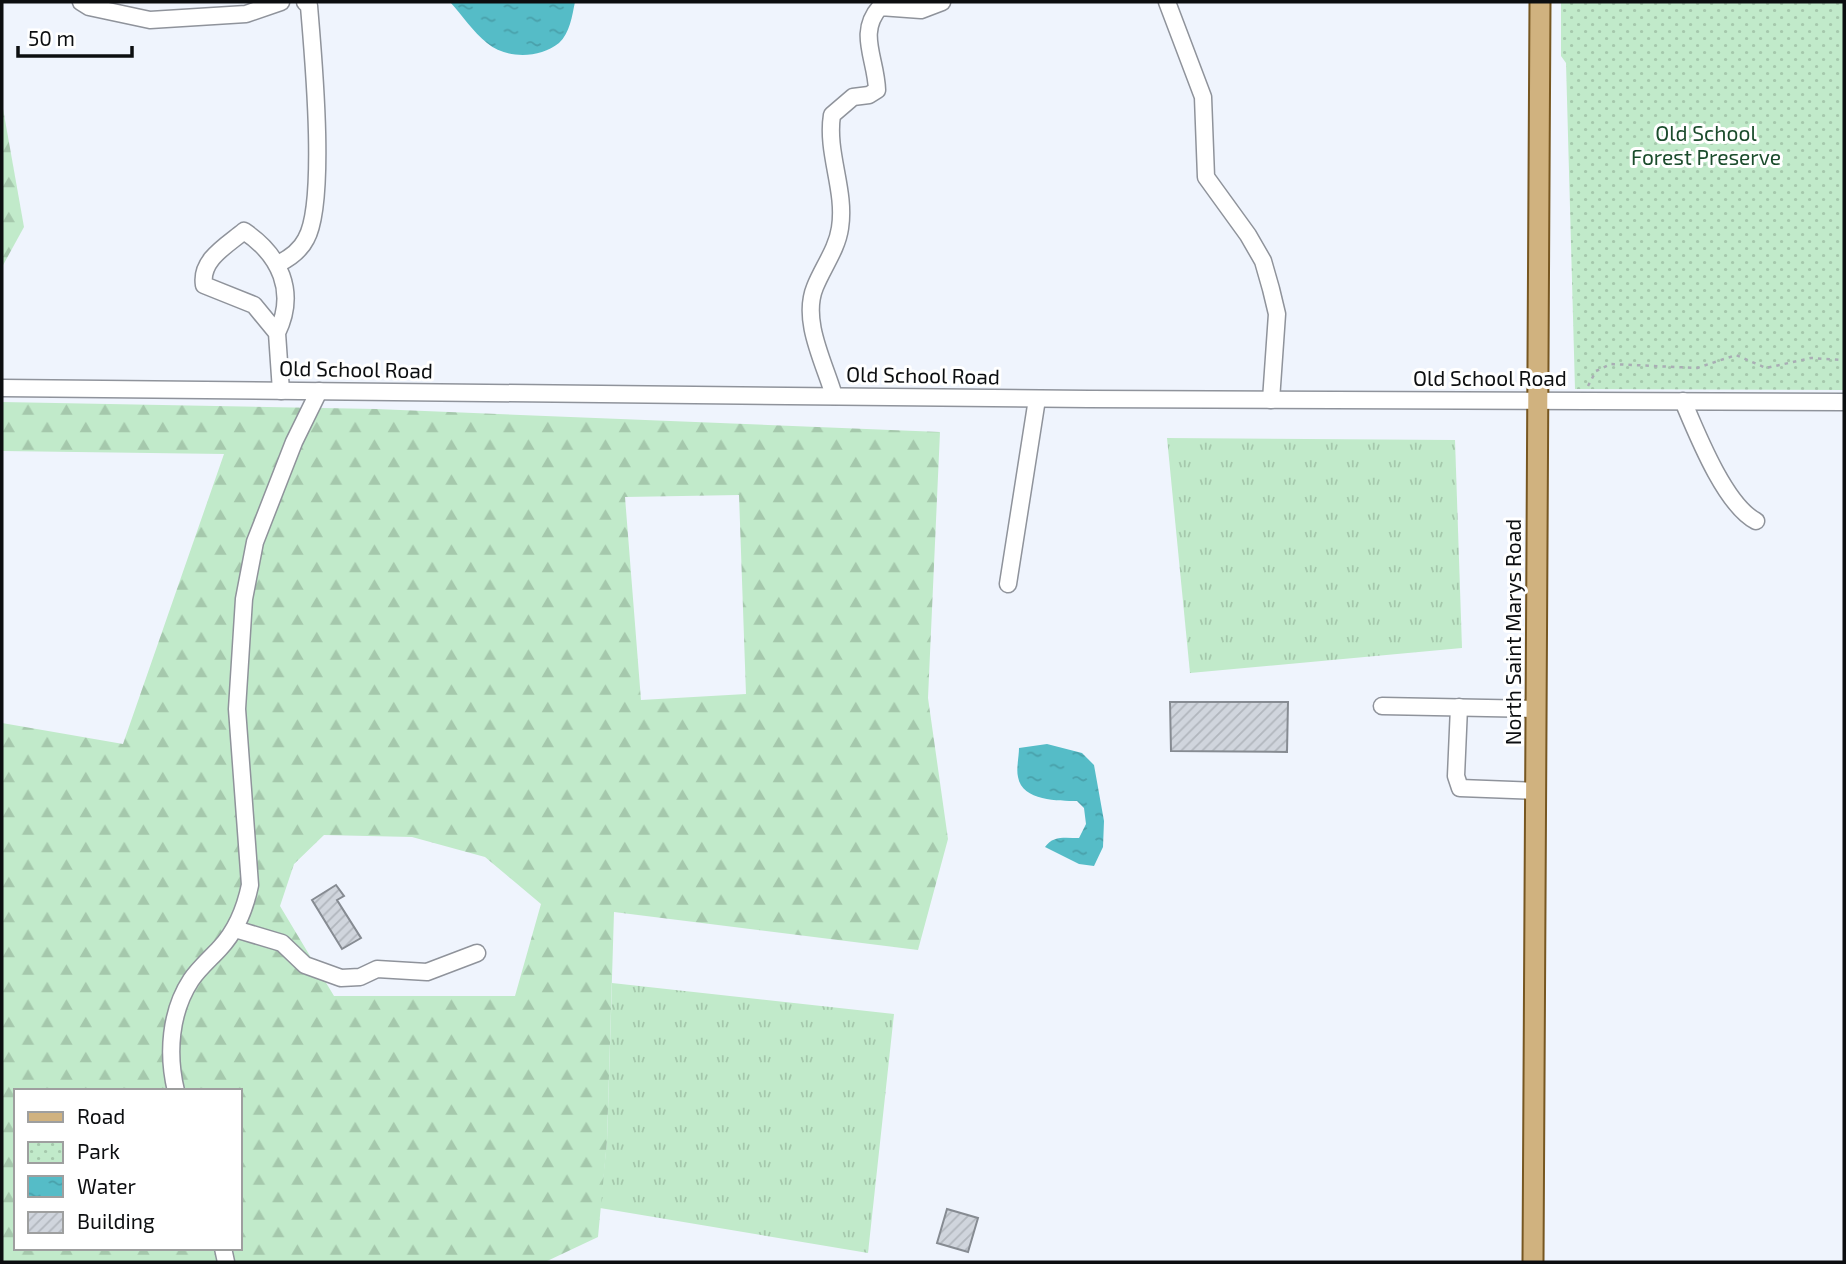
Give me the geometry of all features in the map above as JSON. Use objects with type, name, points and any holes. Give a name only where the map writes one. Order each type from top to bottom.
[{"type":"main road","name":"North Saint Marys Road","points":[[1534,1262],[1540,2]]},
{"type":"street","points":[[81,2],[89,7],[150,20],[246,14],[281,2]]},
{"type":"street","points":[[278,264],[291,257],[307,238],[315,210],[316,98],[309,6],[305,2]]},
{"type":"street","points":[[834,396],[812,327],[813,290],[840,228],[841,204],[830,129],[832,115],[853,97],[869,95],[877,90],[876,71],[866,31],[872,16],[880,7],[921,9],[942,2]]},
{"type":"street","points":[[1167,2],[1203,97],[1206,177],[1248,235],[1263,261],[1278,314],[1271,400]]},
{"type":"street","points":[[277,333],[254,305],[204,285],[202,273],[209,261],[244,231],[256,239],[278,264],[284,277],[286,297],[277,333],[281,391]]},
{"type":"street","name":"Old School Road","points":[[2,388],[1271,400],[1844,402]]},
{"type":"street","points":[[176,1089],[172,1033],[181,996],[235,929],[246,905],[250,885],[237,709],[237,671],[249,566],[294,442],[319,391]]},
{"type":"street","points":[[1008,584],[1037,398]]},
{"type":"street","points":[[1683,401],[1738,507],[1756,521]]},
{"type":"street","points":[[1382,706],[1537,709]]},
{"type":"street","points":[[1458,707],[1456,776],[1460,788],[1537,791]]},
{"type":"street","points":[[235,929],[282,943],[306,965],[341,978],[360,977],[377,969],[427,972],[477,953]]},
{"type":"path","points":[[1580,401],[1596,371],[1611,364],[1697,368],[1736,355],[1766,368],[1811,358],[1844,360]]},
{"type":"green space","name":"Old School Forest Preserve","points":[[1561,2],[1844,2],[1844,390],[1575,389],[1566,63],[1561,56]]},
{"type":"green space","points":[[2,103],[24,227],[2,267]]},
{"type":"green space","points":[[2,402],[376,409],[940,432],[928,698],[948,839],[918,950],[614,912],[607,1141],[598,1237],[545,1262],[2,1262],[2,723],[123,744],[224,454],[2,451]],"holes":[[[739,495],[746,694],[641,700],[625,497]],[[324,835],[412,837],[485,857],[541,904],[515,996],[334,996],[280,906],[294,864]]]},
{"type":"green space","points":[[1167,438],[1455,440],[1462,648],[1190,673]]},
{"type":"green space","points":[[612,983],[894,1014],[868,1253],[600,1208],[607,1141]]},
{"type":"water","points":[[450,2],[575,2],[563,39],[542,52],[523,55],[503,52],[487,43]]},
{"type":"water","points":[[1047,744],[1082,753],[1094,765],[1104,821],[1103,847],[1094,866],[1079,864],[1045,847],[1056,839],[1079,838],[1086,824],[1084,808],[1077,801],[1042,798],[1026,791],[1021,785],[1017,774],[1019,748]]},
{"type":"building","points":[[1170,702],[1288,702],[1287,752],[1171,751]]},
{"type":"building","points":[[336,885],[344,896],[337,900],[361,938],[342,949],[312,900]]},
{"type":"building","points":[[947,1209],[978,1218],[968,1252],[937,1243]]}]
